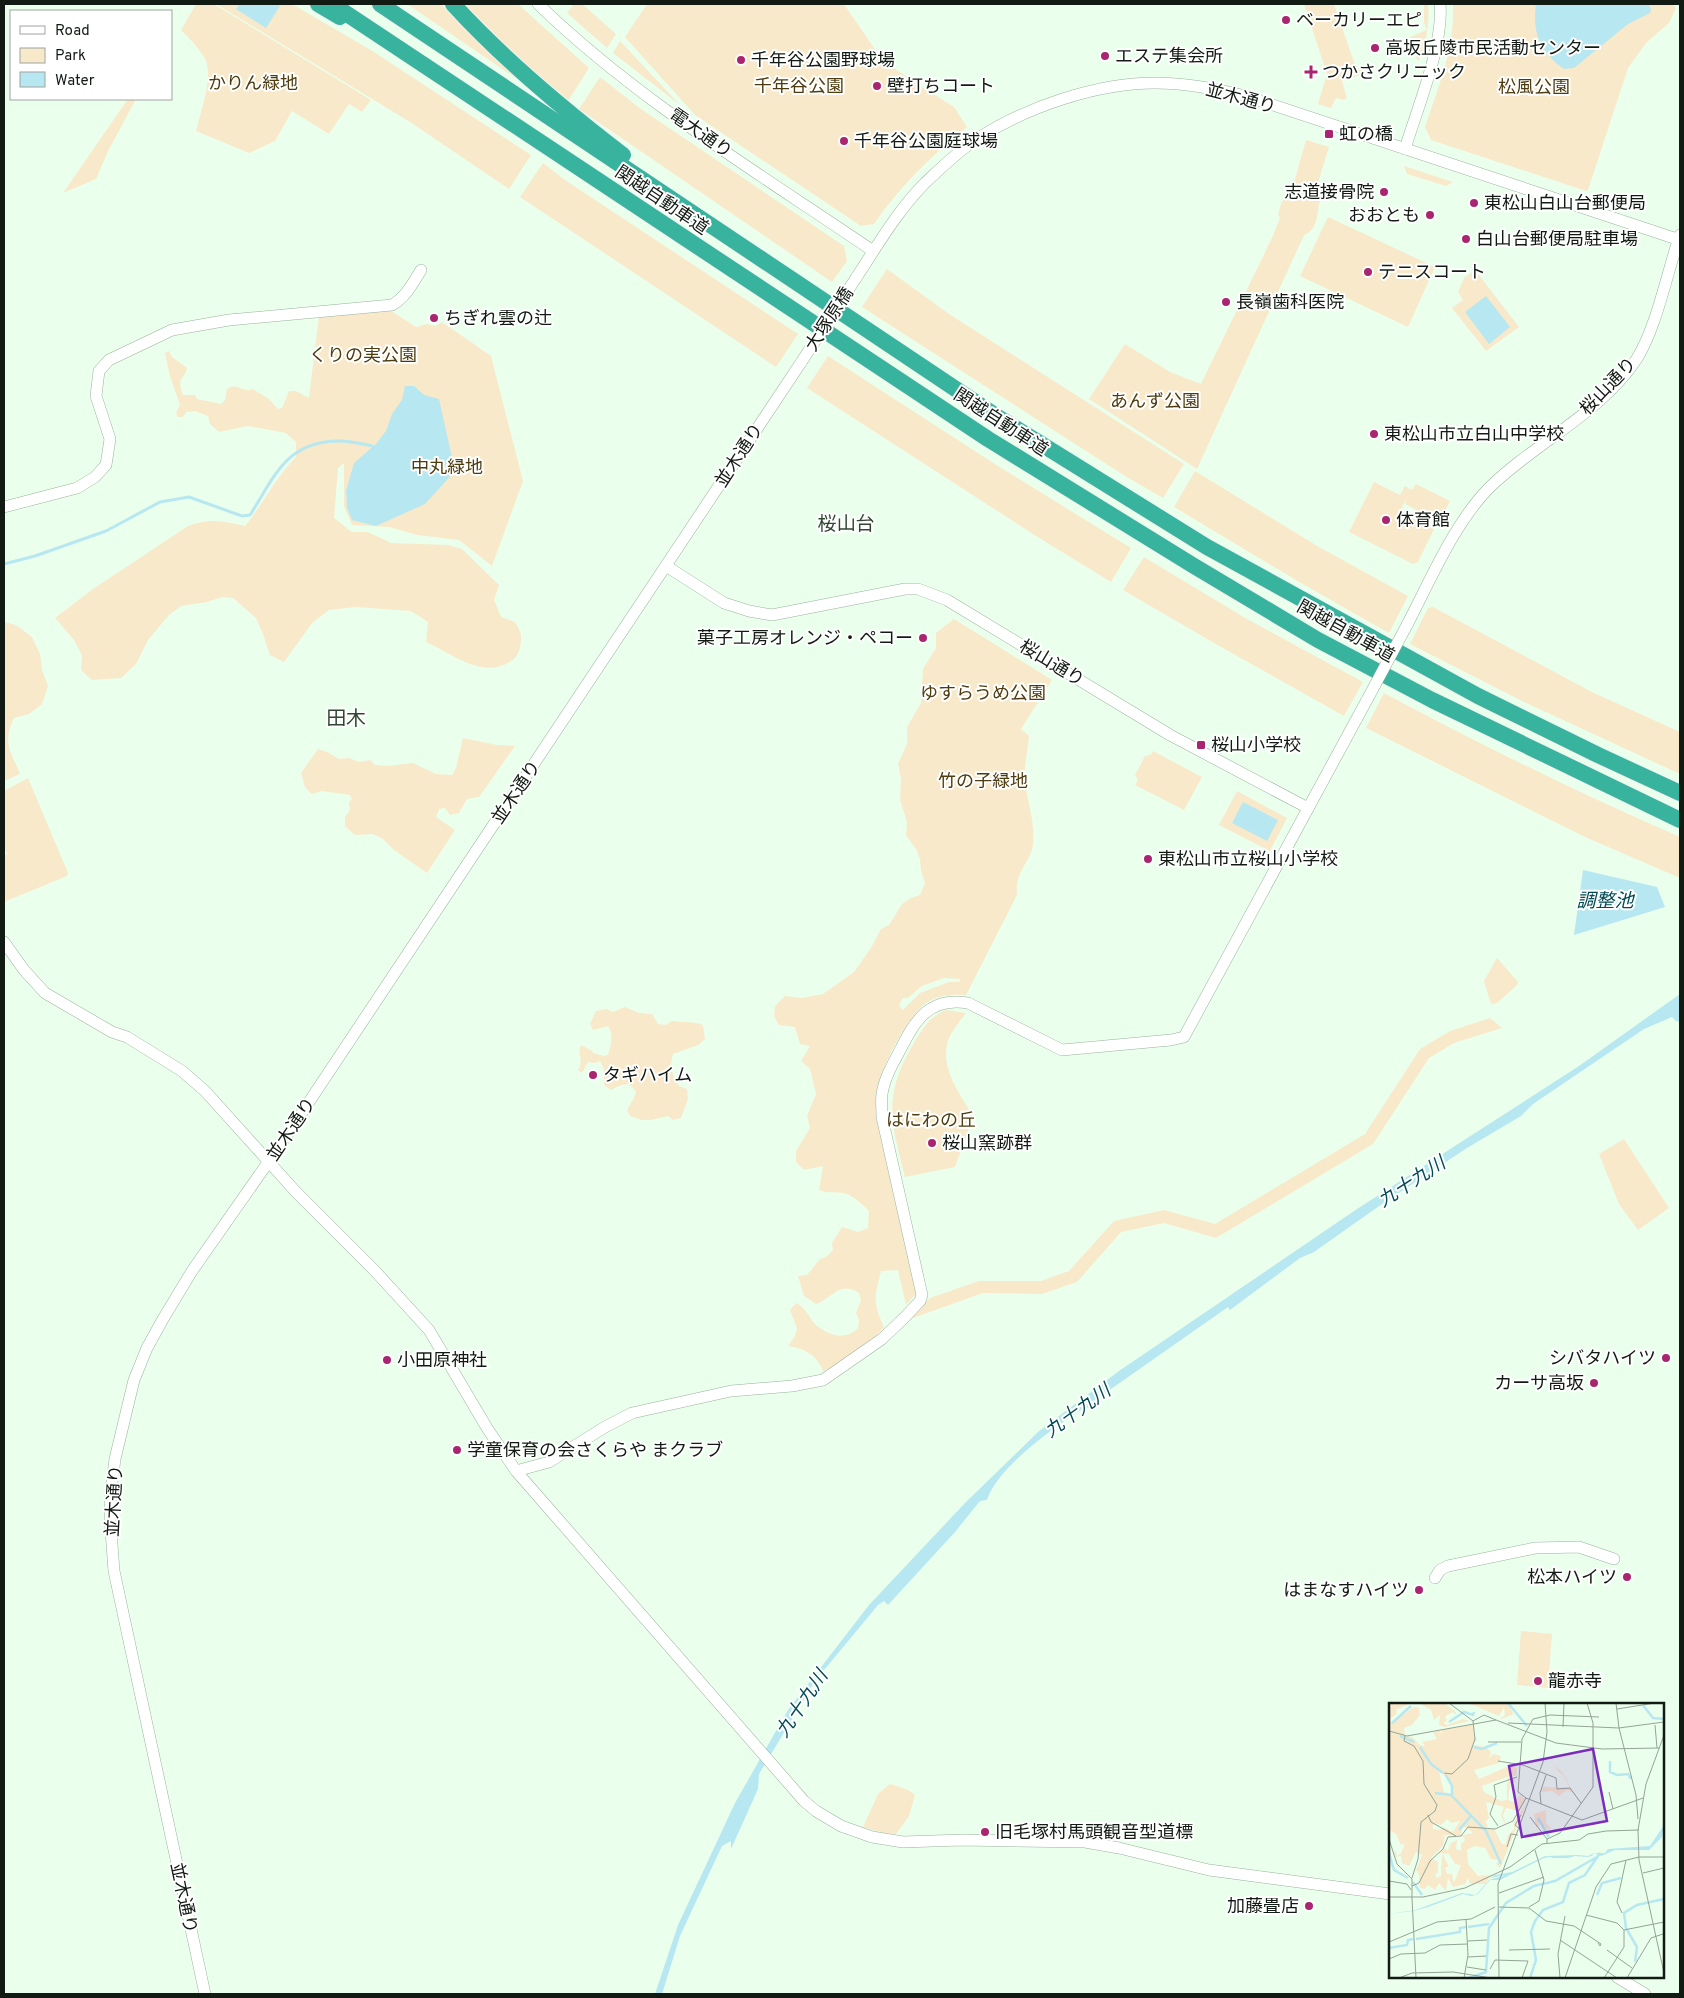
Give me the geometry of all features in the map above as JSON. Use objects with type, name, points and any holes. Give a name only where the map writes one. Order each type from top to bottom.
[{"type":"highway","points":[[318,4],[426,67]]},
{"type":"highway","name":"関越自動車道","points":[[332,4],[988,439],[1194,566],[1318,640],[1432,700],[1680,820]]},
{"type":"highway","name":"関越自動車道","points":[[380,4],[996,416],[1207,547],[1478,696],[1680,793]]},
{"type":"highway","points":[[453,4],[549,96],[729,237]]},
{"type":"street","name":"電大通り","points":[[538,4],[572,35],[674,115],[873,251]]},
{"type":"street","points":[[1405,149],[1436,46],[1440,22],[1440,4]]},
{"type":"street","name":"並木通り","points":[[856,278],[873,251],[924,184],[977,139],[1032,110],[1103,89],[1155,83],[1191,85],[1249,97],[1680,238]]},
{"type":"street","name":"桜山通り","points":[[666,566],[724,603],[749,611],[772,615],[890,591],[918,589],[931,593],[947,600],[1170,735],[1308,808],[1458,528],[1488,489],[1592,406],[1625,374],[1636,359],[1645,342],[1680,238]]},
{"type":"street","points":[[4,507],[77,488],[96,477],[106,465],[110,439],[96,396],[99,371],[109,360],[172,330],[229,320],[392,305],[406,294],[421,270]]},
{"type":"street","name":"大塚原橋","points":[[802,360],[856,278]]},
{"type":"street","name":"並木通り","points":[[205,1994],[119,1598],[111,1542],[111,1490],[123,1423],[134,1380],[147,1348],[192,1272],[269,1162],[802,360]]},
{"type":"street","points":[[516,1471],[549,1462],[632,1412],[731,1391],[818,1382],[852,1361],[882,1339],[920,1301],[922,1295],[882,1117],[882,1094],[885,1081],[909,1032],[922,1014],[943,1002],[955,1000],[968,1003],[1062,1050],[1171,1040],[1184,1037],[1308,808]]},
{"type":"street","points":[[4,942],[24,970],[45,993],[112,1032],[127,1037],[182,1071],[205,1090],[296,1192],[381,1277],[429,1330],[487,1428],[516,1471],[804,1801],[827,1818],[854,1832],[891,1841],[1085,1842],[1119,1848],[1209,1870],[1389,1894]]},
{"type":"street","points":[[1436,1578],[1440,1570],[1448,1566],[1535,1548],[1579,1547],[1614,1559]]},
{"type":"street","points":[[1619,1978],[1645,1994]]},
{"type":"green space","name":"かりん緑地","points":[[196,4],[214,4],[371,100],[362,112],[349,104],[329,134],[292,111],[275,141],[249,153],[196,131],[207,89],[207,64],[200,51],[181,30]]},
{"type":"green space","points":[[216,4],[292,4],[374,52],[531,155],[509,189],[410,122]]},
{"type":"green space","points":[[407,4],[441,4],[530,88]]},
{"type":"green space","points":[[463,4],[518,4],[589,68],[568,101],[528,67]]},
{"type":"green space","points":[[574,4],[582,4],[616,34],[607,48],[567,13]]},
{"type":"green space","name":"千年谷公園","points":[[647,4],[844,4],[874,48],[888,64],[954,107],[967,127],[917,172],[894,197],[874,224],[861,226],[695,115],[625,37]]},
{"type":"green space","points":[[1304,4],[1334,4],[1356,68],[1361,67],[1363,74],[1342,81],[1347,98],[1344,100],[1336,98],[1331,108],[1318,104],[1327,74]]},
{"type":"green space","points":[[1424,4],[1428,4],[1428,25],[1424,46],[1419,60],[1417,60],[1410,37],[1427,30],[1424,22]]},
{"type":"green space","name":"松風公園","points":[[1453,4],[1673,4],[1676,8],[1669,23],[1646,43],[1628,68],[1588,190],[1586,191],[1431,140],[1425,127],[1449,51]]},
{"type":"green space","points":[[620,41],[680,105],[613,53]]},
{"type":"green space","points":[[600,77],[641,109],[844,246],[847,261],[832,282],[579,109]]},
{"type":"green space","points":[[127,100],[135,100],[108,151],[96,179],[63,193]]},
{"type":"green space","name":"あんず公園","points":[[1306,140],[1329,147],[1313,199],[1320,201],[1315,225],[1304,235],[1197,469],[1089,399],[1125,344],[1170,372],[1201,384],[1271,240],[1280,218],[1278,214],[1282,201],[1290,197]]},
{"type":"green space","points":[[543,163],[565,180],[798,334],[776,367],[520,197]]},
{"type":"green space","points":[[1404,166],[1453,182],[1446,186],[1407,174]]},
{"type":"green space","name":"テニスコート","points":[[1328,217],[1435,267],[1408,327],[1300,276]]},
{"type":"green space","points":[[887,269],[949,314],[1184,464],[1163,498],[1125,476],[862,307]]},
{"type":"green space","points":[[1475,270],[1519,327],[1486,351],[1452,308],[1463,300],[1458,292],[1464,278]]},
{"type":"green space","points":[[390,310],[416,327],[427,324],[435,326],[442,322],[491,356],[523,481],[492,566],[459,540],[417,535],[389,527],[352,525],[344,506],[344,463],[338,468],[334,518],[352,532],[368,532],[391,543],[448,545],[462,549],[499,585],[494,600],[501,617],[515,622],[521,634],[520,648],[515,658],[504,665],[493,668],[470,664],[426,642],[428,622],[411,611],[356,607],[329,610],[312,623],[284,662],[270,655],[256,618],[233,598],[222,597],[207,602],[181,606],[169,615],[148,640],[136,664],[121,678],[92,680],[81,670],[82,655],[74,640],[55,618],[93,589],[188,526],[216,521],[245,526],[282,473],[296,457],[296,442],[286,433],[248,426],[219,432],[210,424],[208,416],[195,411],[186,412],[183,417],[178,417],[176,413],[180,405],[170,376],[165,353],[169,351],[172,357],[187,368],[180,382],[183,395],[195,395],[197,399],[221,404],[225,400],[227,389],[231,387],[246,390],[253,389],[269,399],[278,409],[282,408],[289,391],[296,391],[309,398],[319,316]]},
{"type":"green space","points":[[828,356],[998,466],[1131,548],[1111,582],[1036,536],[807,388]]},
{"type":"green space","points":[[1195,471],[1319,547],[1408,596],[1389,633],[1174,507]]},
{"type":"green space","name":"体育館","points":[[1374,482],[1400,495],[1405,486],[1412,490],[1416,484],[1450,501],[1439,522],[1405,504],[1406,499],[1400,512],[1434,529],[1418,562],[1413,564],[1349,532]]},
{"type":"green space","points":[[1144,557],[1247,619],[1363,682],[1344,716],[1123,590]]},
{"type":"green space","points":[[1433,607],[1592,692],[1680,732],[1680,774],[1522,701],[1410,644],[1428,608]]},
{"type":"green space","points":[[954,619],[1052,680],[1021,729],[1029,736],[1025,777],[1032,821],[1032,851],[1020,873],[1017,895],[966,995],[935,998],[926,1003],[903,1030],[879,1080],[876,1097],[876,1117],[916,1294],[906,1305],[898,1270],[881,1271],[877,1287],[876,1305],[884,1327],[877,1335],[844,1360],[823,1371],[809,1353],[788,1346],[795,1336],[797,1328],[790,1310],[796,1303],[805,1310],[815,1324],[826,1332],[843,1336],[848,1335],[858,1328],[859,1320],[856,1313],[861,1301],[859,1293],[852,1289],[841,1289],[816,1304],[804,1296],[798,1276],[807,1275],[820,1259],[826,1257],[833,1250],[832,1243],[842,1227],[858,1232],[868,1228],[869,1211],[847,1194],[819,1190],[823,1166],[804,1170],[796,1162],[796,1151],[810,1128],[807,1116],[816,1094],[810,1069],[801,1061],[810,1046],[800,1044],[795,1027],[779,1025],[774,1016],[775,1006],[785,996],[802,998],[823,994],[854,972],[871,948],[881,929],[889,925],[902,904],[920,895],[925,883],[920,859],[916,849],[906,835],[907,822],[900,800],[901,779],[898,764],[907,744],[907,727],[921,703],[923,669],[936,648],[936,633]],"holes":[[[944,978],[961,979],[959,982],[949,982],[920,993],[903,1010],[899,1005],[903,998],[908,998],[922,986]]]},
{"type":"green space","points":[[4,622],[16,625],[32,637],[40,654],[42,670],[48,686],[42,704],[29,714],[14,718],[10,727],[8,741],[20,774],[4,781]]},
{"type":"green space","points":[[1384,693],[1530,768],[1680,837],[1680,878],[1585,837],[1366,728]]},
{"type":"green space","points":[[463,738],[497,745],[515,746],[479,797],[467,799],[459,813],[450,815],[445,808],[439,809],[436,817],[455,830],[427,873],[394,850],[383,839],[373,834],[355,835],[345,826],[345,817],[350,810],[349,802],[352,799],[350,795],[322,791],[312,794],[305,787],[301,773],[318,749],[339,759],[349,758],[359,762],[370,760],[375,765],[388,766],[413,763],[436,774],[452,775],[456,768]]},
{"type":"green space","points":[[1153,751],[1202,777],[1184,810],[1135,785],[1138,780],[1135,775],[1145,756],[1151,755]]},
{"type":"green space","points":[[28,778],[68,873],[67,876],[4,902],[4,856],[7,853],[4,848],[4,791]]},
{"type":"green space","points":[[1237,791],[1287,818],[1270,851],[1219,825]]},
{"type":"green space","points":[[1497,958],[1518,982],[1497,1003],[1491,1004],[1484,981]]},
{"type":"green space","points":[[625,1007],[639,1013],[652,1014],[658,1024],[666,1025],[672,1021],[703,1025],[705,1039],[698,1045],[673,1054],[671,1067],[673,1074],[679,1086],[687,1089],[688,1099],[681,1118],[673,1120],[668,1116],[642,1120],[630,1116],[627,1110],[636,1091],[629,1084],[621,1085],[611,1090],[604,1085],[604,1069],[600,1061],[595,1063],[588,1062],[582,1073],[578,1070],[581,1062],[579,1051],[581,1045],[593,1053],[604,1056],[608,1055],[611,1044],[610,1029],[608,1026],[593,1030],[590,1024],[596,1011],[607,1009],[613,1012]]},
{"type":"green space","name":"はにわの丘","points":[[947,1010],[966,1013],[950,1036],[946,1057],[951,1078],[973,1116],[955,1167],[905,1177],[893,1123],[894,1092],[905,1060],[918,1036],[932,1018]]},
{"type":"green space","points":[[1490,1018],[1502,1028],[1454,1043],[1429,1058],[1373,1144],[1216,1238],[1164,1223],[1121,1232],[1077,1282],[1042,1294],[983,1293],[910,1319],[930,1298],[979,1281],[1041,1281],[1069,1271],[1114,1221],[1164,1210],[1215,1224],[1365,1134],[1420,1049],[1450,1031]]},
{"type":"green space","points":[[1624,1139],[1669,1208],[1638,1230],[1619,1204],[1599,1154]]},
{"type":"green space","points":[[1521,1631],[1552,1634],[1548,1688],[1517,1685]]},
{"type":"green space","points":[[890,1784],[908,1790],[915,1795],[909,1816],[896,1834],[884,1833],[863,1827],[878,1794]]},
{"type":"water","points":[[240,4],[276,4],[280,6],[266,28],[236,9]]},
{"type":"water","points":[[1536,4],[1648,4],[1651,9],[1650,13],[1628,24],[1574,68],[1564,69],[1549,56],[1540,41],[1535,24]]},
{"type":"water","points":[[1486,296],[1510,327],[1489,344],[1465,312]]},
{"type":"water","points":[[405,386],[414,386],[424,395],[439,399],[455,471],[425,504],[376,526],[352,520],[347,508],[346,491],[354,463],[376,444],[386,431],[392,414],[402,400]]},
{"type":"water","points":[[1243,802],[1278,820],[1267,841],[1232,823]]},
{"type":"water","name":"調整池","points":[[1583,870],[1657,887],[1665,907],[1574,935]]},
{"type":"water","name":"九十九川","points":[[1680,994],[1680,1022],[1672,1017],[1644,1029],[1533,1104],[1521,1116],[1467,1148],[1314,1252],[1300,1258],[1230,1310],[1228,1307],[1101,1396],[1092,1406],[1084,1408],[1058,1426],[1015,1461],[993,1487],[987,1500],[980,1501],[955,1532],[888,1605],[884,1601],[878,1605],[815,1681],[759,1774],[758,1789],[731,1849],[731,1841],[722,1846],[680,1936],[662,1994],[655,1994],[678,1925],[735,1803],[788,1710],[869,1605],[965,1503],[1038,1432],[1119,1371],[1357,1209],[1579,1066]]},
{"type":"waterway","points":[[4,564],[35,556],[106,531],[160,502],[189,497],[242,516],[250,515],[276,474],[295,454],[323,442],[345,441],[372,446]]},
{"type":"place","name":"ベーカリーエピ","points":[[1286,20]]},
{"type":"place","name":"高坂丘陵市民活動センター","points":[[1375,48]]},
{"type":"place","name":"エステ集会所","points":[[1105,56]]},
{"type":"place","name":"千年谷公園野球場","points":[[741,60]]},
{"type":"place","name":"つかさクリニック","points":[[1311,72]]},
{"type":"place","name":"壁打ちコート","points":[[877,86]]},
{"type":"place","name":"虹の橋","points":[[1329,134]]},
{"type":"place","name":"千年谷公園庭球場","points":[[844,141]]},
{"type":"place","name":"志道接骨院","points":[[1384,192]]},
{"type":"place","name":"東松山白山台郵便局","points":[[1474,203]]},
{"type":"place","name":"おおとも","points":[[1430,215]]},
{"type":"place","name":"白山台郵便局駐車場","points":[[1466,239]]},
{"type":"place","name":"テニスコート","points":[[1368,272]]},
{"type":"place","name":"長嶺歯科医院","points":[[1226,302]]},
{"type":"place","name":"ちぎれ雲の辻","points":[[434,318]]},
{"type":"place","name":"東松山市立白山中学校","points":[[1374,434]]},
{"type":"place","name":"体育館","points":[[1386,520]]},
{"type":"place","name":"菓子工房オレンジ・ペコー","points":[[923,638]]},
{"type":"place","name":"桜山小学校","points":[[1201,745]]},
{"type":"place","name":"東松山市立桜山小学校","points":[[1148,859]]},
{"type":"place","name":"タギハイム","points":[[593,1075]]},
{"type":"place","name":"桜山窯跡群","points":[[932,1143]]},
{"type":"place","name":"シバタハイツ","points":[[1666,1358]]},
{"type":"place","name":"小田原神社","points":[[387,1360]]},
{"type":"place","name":"カーサ高坂","points":[[1594,1383]]},
{"type":"place","name":"学童保育の会さくらや まクラブ","points":[[457,1450]]},
{"type":"place","name":"松本ハイツ","points":[[1627,1577]]},
{"type":"place","name":"はまなすハイツ","points":[[1419,1590]]},
{"type":"place","name":"龍赤寺","points":[[1538,1681]]},
{"type":"place","name":"旧毛塚村馬頭観音型道標","points":[[985,1832]]},
{"type":"place","name":"加藤畳店","points":[[1309,1906]]},
{"type":"district","name":"桜山台","points":[[846,523]]},
{"type":"district","name":"田木","points":[[346,718]]},
{"type":"park label","name":"くりの実公園","points":[[363,355]]},
{"type":"park label","name":"中丸緑地","points":[[447,467]]},
{"type":"park label","name":"ゆすらうめ公園","points":[[983,693]]},
{"type":"park label","name":"竹の子緑地","points":[[983,781]]}]
